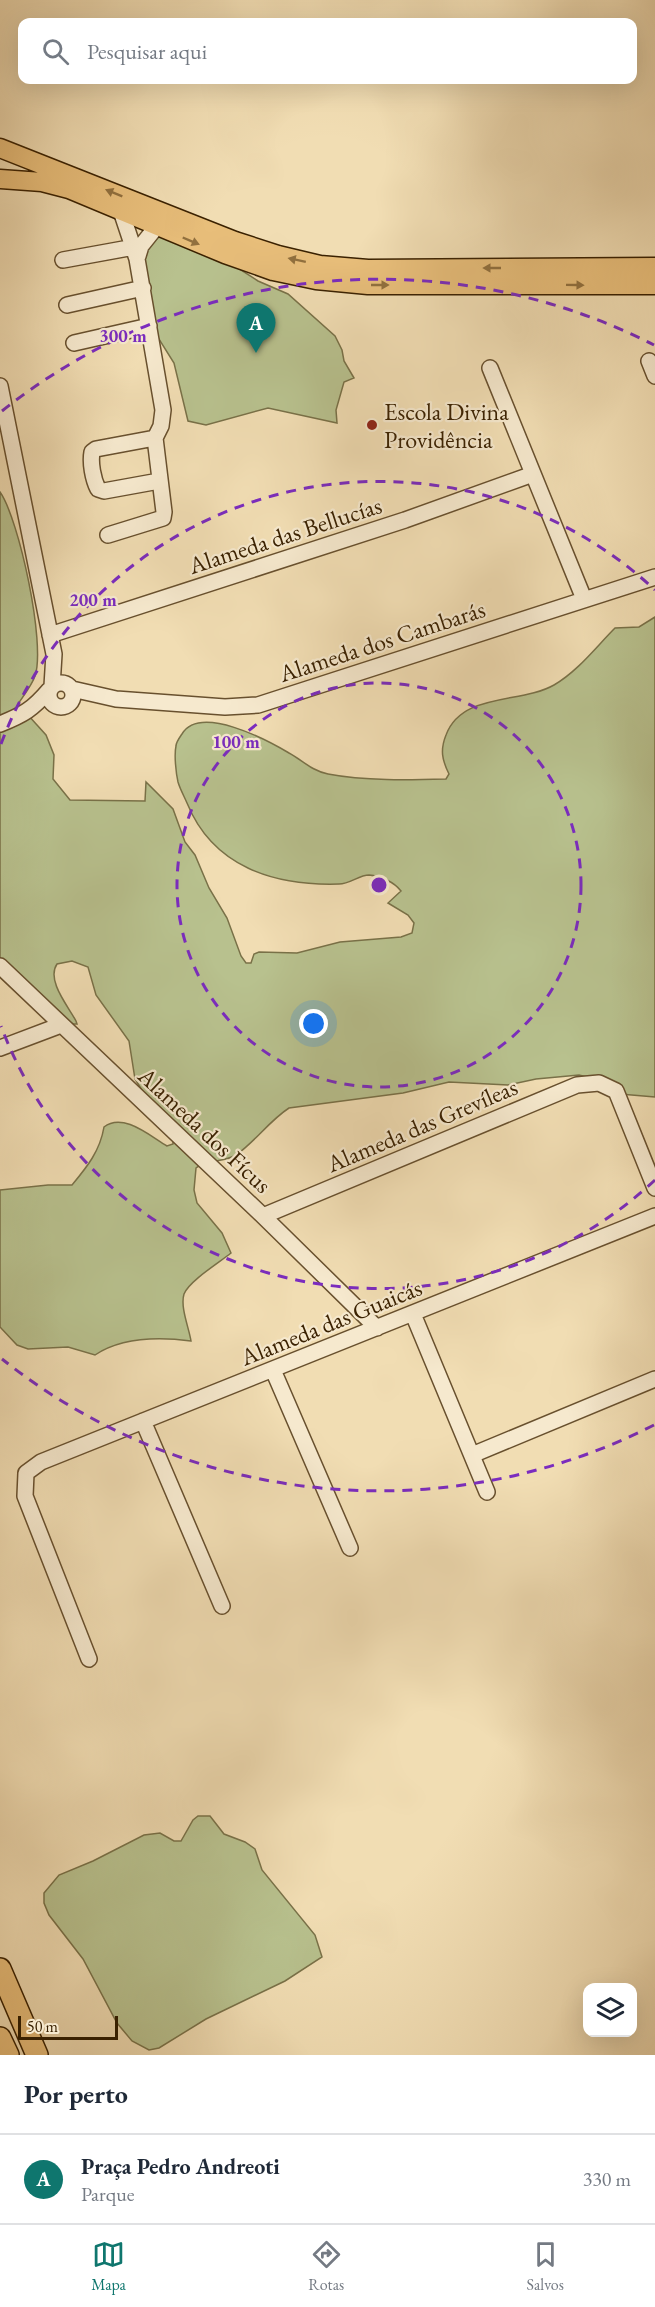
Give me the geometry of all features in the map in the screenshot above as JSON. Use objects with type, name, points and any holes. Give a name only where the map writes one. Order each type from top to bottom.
[{"type":"highway","points":[[0,1969],[37,2055]]},
{"type":"highway","points":[[0,2038],[8,2055]]},
{"type":"main road","points":[[0,148],[235,242],[320,265],[368,268],[655,267]]},
{"type":"main road","points":[[0,154],[40,164]]},
{"type":"main road","points":[[9,179],[42,182],[69,189],[263,268],[316,280],[368,285],[655,285]]},
{"type":"street","points":[[108,534],[163,518],[164,512],[155,438],[161,426],[164,410],[136,251],[121,211]]},
{"type":"street","points":[[63,260],[136,251],[157,226]]},
{"type":"street","points":[[68,305],[143,288]]},
{"type":"street","points":[[74,343],[149,326]]},
{"type":"street","points":[[649,361],[655,376]]},
{"type":"street","points":[[490,368],[584,598]]},
{"type":"street","points":[[0,386],[54,654],[73,698],[62,706],[50,700],[54,654]]},
{"type":"street","points":[[155,438],[96,449],[92,452],[91,458],[95,484],[98,489],[104,491],[159,481]]},
{"type":"street","name":"Alameda das Bellucías","points":[[50,635],[394,523],[533,474]]},
{"type":"street","name":"Alameda dos Cambarás","points":[[70,687],[117,699],[225,707],[258,705],[655,576]]},
{"type":"street","points":[[51,688],[61,682],[70,687]]},
{"type":"street","name":"Alameda dos Cambarás","points":[[0,724],[33,708],[51,688]]},
{"type":"street","name":"Alameda dos Cambarás","points":[[24,714],[47,712],[62,706],[117,699]]},
{"type":"street","name":"Alameda dos Fícus","points":[[0,966],[263,1215],[377,1328]]},
{"type":"street","points":[[0,1048],[61,1025]]},
{"type":"street","name":"Alameda das Grevíleas","points":[[263,1215],[577,1085],[599,1083],[616,1091],[655,1188]]},
{"type":"street","name":"Alameda das Guaicás","points":[[89,1659],[25,1496],[26,1473],[41,1462],[655,1216]]},
{"type":"street","points":[[413,1314],[488,1492]]},
{"type":"street","points":[[273,1370],[350,1548]]},
{"type":"street","points":[[472,1455],[655,1379]]},
{"type":"street","points":[[143,1422],[222,1605]]},
{"type":"green space","points":[[166,227],[258,281],[288,294],[335,336],[342,350],[344,361],[354,378],[344,382],[336,410],[337,423],[268,408],[206,425],[188,421],[174,363],[152,328],[141,289],[144,254],[152,240]]},
{"type":"green space","points":[[0,492],[15,528],[22,554],[29,582],[37,638],[35,676],[18,704],[46,735],[54,755],[53,779],[70,800],[145,801],[146,782],[173,809],[185,842],[195,855],[209,888],[227,918],[241,956],[246,963],[251,963],[254,954],[259,952],[297,953],[340,942],[401,937],[412,933],[414,923],[408,915],[388,903],[401,891],[383,878],[365,875],[339,884],[291,881],[248,868],[229,857],[213,843],[198,825],[177,778],[176,744],[191,726],[203,722],[234,727],[266,740],[322,773],[372,779],[446,779],[449,774],[443,755],[444,740],[454,721],[465,712],[479,705],[541,691],[554,685],[579,666],[615,628],[639,627],[655,617],[655,1097],[620,1094],[591,1078],[579,1075],[536,1079],[508,1085],[449,1082],[403,1093],[289,1108],[236,1155],[205,1163],[196,1168],[194,1190],[197,1203],[222,1233],[231,1253],[198,1278],[184,1294],[184,1311],[191,1341],[142,1340],[117,1345],[95,1355],[68,1347],[28,1349],[17,1345],[0,1327],[0,1190],[72,1185],[96,1151],[104,1127],[111,1123],[119,1122],[136,1127],[167,1146],[173,1144],[173,1140],[135,1079],[129,1041],[96,995],[88,967],[72,961],[57,964],[54,970],[59,993],[77,1024],[73,1024],[0,967]]},
{"type":"green space","points":[[198,1816],[210,1816],[224,1834],[245,1842],[255,1849],[262,1870],[315,1935],[322,1957],[285,1981],[206,2019],[159,2048],[149,2050],[132,2041],[117,2023],[83,1959],[49,1915],[44,1903],[44,1893],[59,1875],[93,1861],[144,1835],[160,1833],[174,1841],[181,1841],[193,1820]]},
{"type":"place","name":"Praça Pedro Andreoti","points":[[256,353]]},
{"type":"place","name":"Escola Divina Providência","points":[[372,425]]}]
